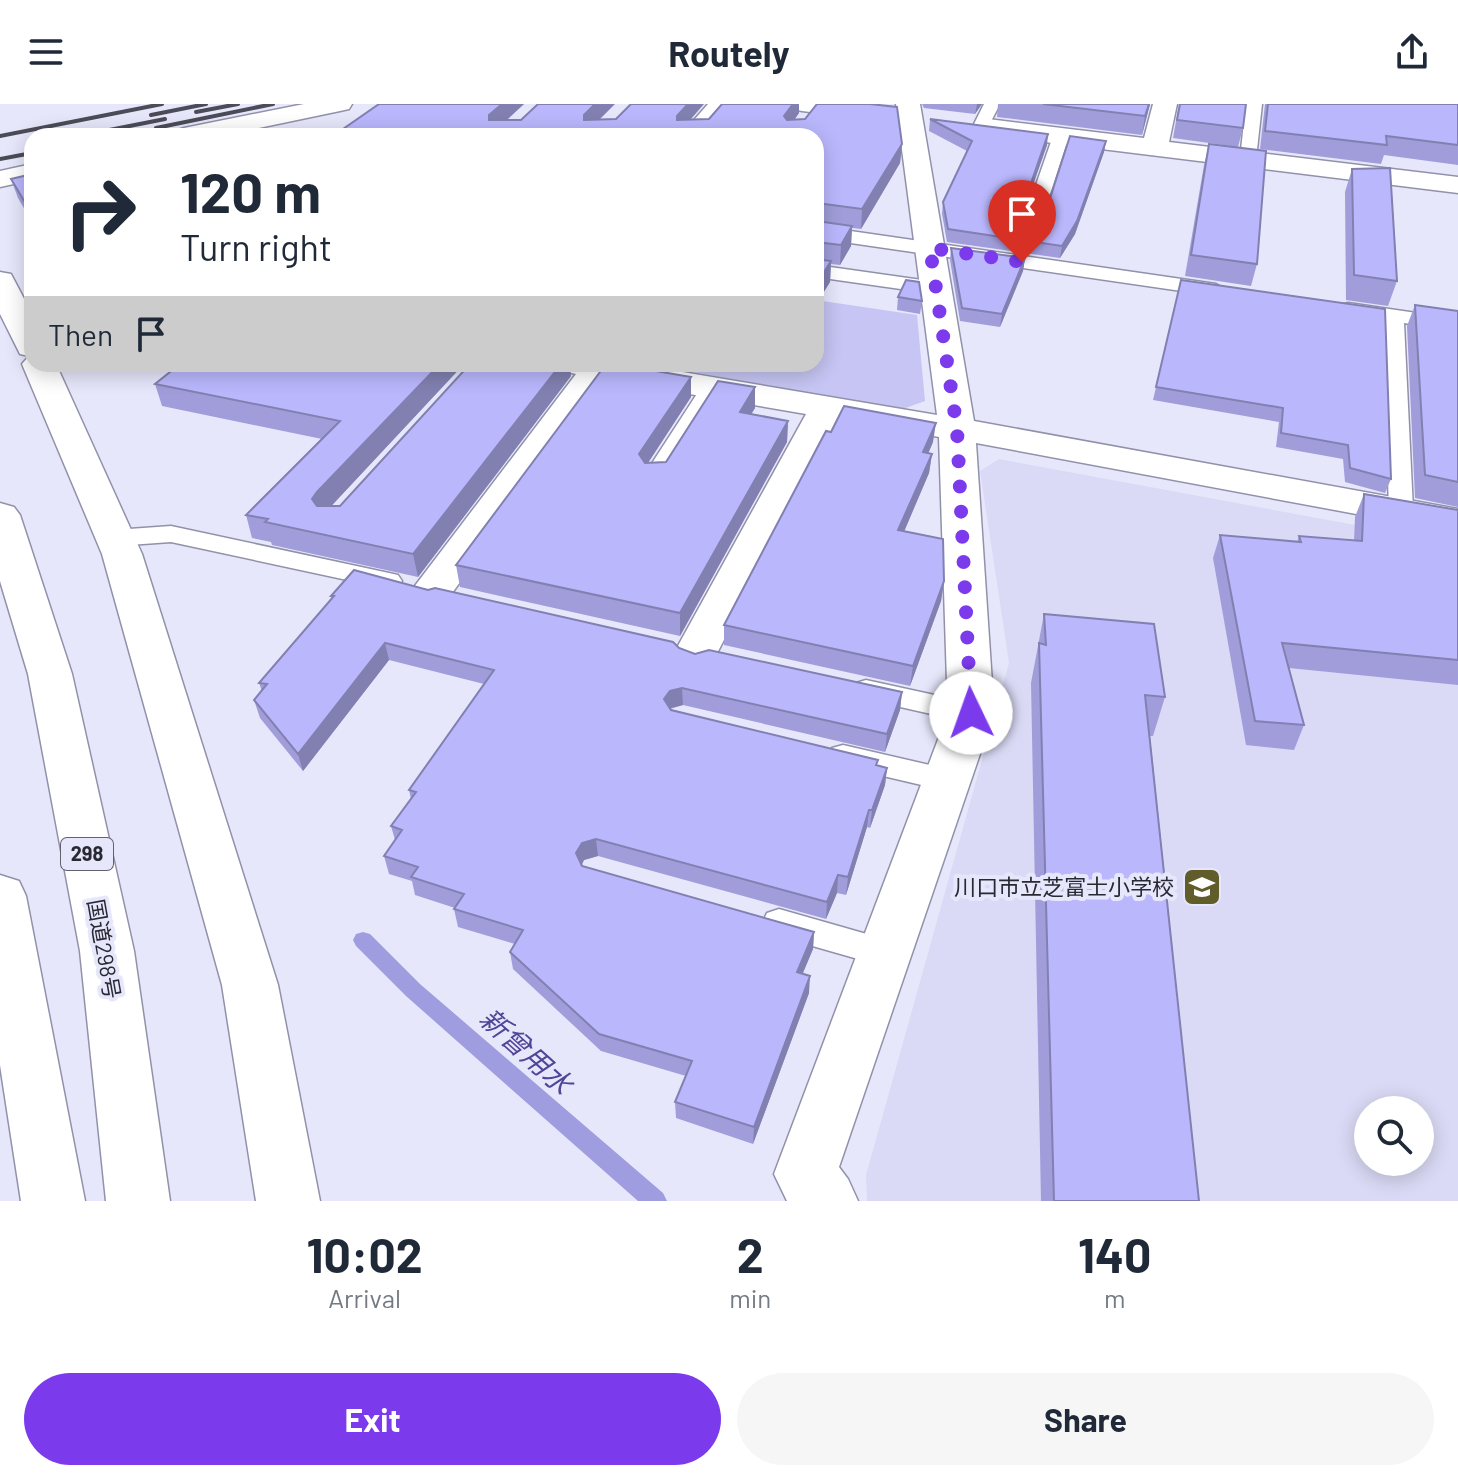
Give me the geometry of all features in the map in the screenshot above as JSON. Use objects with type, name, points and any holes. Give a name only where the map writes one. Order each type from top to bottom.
[{"type":"main road","points":[[223,128],[340,104]]},
{"type":"main road","points":[[700,128],[721,104]]},
{"type":"main road","points":[[1155,147],[1165,104]]},
{"type":"main road","points":[[806,112],[986,115],[1065,125],[1155,147],[1458,185]]},
{"type":"main road","points":[[826,1201],[805,1174],[971,713],[957,429],[930,248],[928,116]]},
{"type":"main road","points":[[0,179],[24,174]]},
{"type":"main road","points":[[15,295],[24,323]]},
{"type":"main road","points":[[42,372],[115,538],[250,985],[288,1201]]},
{"type":"main road","points":[[448,594],[582,372]]},
{"type":"main road","points":[[620,372],[957,429],[1458,521]]},
{"type":"main road","points":[[696,652],[827,407]]},
{"type":"main road","name":"国道298号","points":[[0,515],[50,674],[107,951],[138,1201]]},
{"type":"main road","points":[[0,896],[53,1201]]},
{"type":"lane","points":[[1248,159],[1254,104]]},
{"type":"lane","points":[[1030,228],[1065,125]]},
{"type":"lane","points":[[824,233],[1239,293]]},
{"type":"lane","points":[[824,272],[936,288]]},
{"type":"lane","points":[[1332,307],[1458,325]]},
{"type":"lane","points":[[1393,316],[1401,510]]},
{"type":"lane","points":[[655,477],[712,388]]},
{"type":"lane","points":[[115,538],[171,534],[448,594]]},
{"type":"lane","points":[[834,683],[971,713]]},
{"type":"lane","points":[[814,749],[947,780]]},
{"type":"lane","points":[[749,914],[886,953]]},
{"type":"shaded area","points":[[824,301],[917,315],[925,401],[900,410],[693,372],[824,372]]},
{"type":"shaded area","name":"川口市立芝富士小学校","points":[[999,459],[1458,544],[1458,1201],[867,1201],[866,1175],[1009,663],[980,471]]},
{"type":"building","points":[[379,104],[502,104],[489,115],[489,120],[521,120],[538,104],[595,104],[584,115],[584,120],[616,119],[631,104],[688,104],[677,120],[709,119],[722,104],[793,104],[784,116],[787,120],[805,119],[817,104],[870,104],[897,107],[902,144],[862,209],[824,204],[824,128],[344,128]]},
{"type":"building","points":[[1043,104],[1149,104],[1145,116]]},
{"type":"building","points":[[1180,104],[1246,104],[1243,128],[1177,120]]},
{"type":"building","points":[[1268,104],[1458,104],[1458,145],[1386,136],[1387,145],[1265,131]]},
{"type":"building","points":[[930,119],[1048,134],[1020,215],[1025,223],[1039,223],[1044,217],[1070,136],[1106,141],[1077,221],[1062,246],[948,229],[943,202],[972,141]]},
{"type":"building","points":[[1209,144],[1266,151],[1257,264],[1191,255]]},
{"type":"building","points":[[1390,168],[1397,281],[1354,275],[1352,169]]},
{"type":"building","points":[[24,176],[24,201],[11,179]]},
{"type":"building","points":[[824,222],[852,226],[841,245],[824,243]]},
{"type":"building","points":[[951,248],[1025,258],[1002,314],[962,308]]},
{"type":"building","points":[[824,260],[831,261],[824,272]]},
{"type":"building","points":[[906,280],[919,282],[922,301],[898,297]]},
{"type":"building","points":[[1181,280],[1385,309],[1391,479],[1350,468],[1348,445],[1281,433],[1283,408],[1156,387]]},
{"type":"building","points":[[1415,305],[1458,311],[1458,482],[1425,475]]},
{"type":"building","points":[[170,372],[432,372],[312,499],[317,506],[340,506],[463,372],[555,372],[413,554],[265,522],[268,519],[246,515],[340,421],[155,384]]},
{"type":"building","points":[[600,372],[662,372],[691,377],[639,454],[645,463],[666,462],[718,381],[755,387],[740,412],[788,421],[680,613],[456,565]]},
{"type":"building","points":[[844,406],[936,423],[923,452],[932,454],[898,530],[943,539],[944,581],[913,666],[724,625],[826,431],[831,432]]},
{"type":"building","points":[[1364,494],[1458,510],[1458,660],[1282,643],[1304,725],[1255,721],[1220,535],[1301,542],[1299,536],[1362,541]]},
{"type":"building","points":[[354,570],[428,590],[435,588],[673,642],[695,654],[709,650],[902,692],[887,734],[682,688],[670,691],[664,699],[671,710],[878,760],[876,765],[887,768],[872,810],[869,810],[848,877],[838,875],[827,902],[596,839],[582,843],[576,853],[582,866],[814,932],[797,972],[810,976],[754,1127],[675,1102],[692,1061],[599,1034],[510,952],[523,930],[454,909],[464,894],[411,877],[418,867],[384,856],[402,830],[391,826],[416,792],[409,790],[494,670],[385,643],[298,754],[254,700],[267,684],[259,683]]},
{"type":"building","points":[[1044,614],[1154,624],[1165,697],[1145,695],[1199,1201],[1054,1201],[1039,643],[1046,645]]},
{"type":"waterway","name":"新曾用水","points":[[363,940],[413,990],[655,1201]]},
{"type":"railway","points":[[40,128],[162,104]]},
{"type":"railway","points":[[151,115],[206,104]]},
{"type":"railway","points":[[196,112],[238,104]]},
{"type":"railway","points":[[156,128],[273,104]]},
{"type":"railway","points":[[119,128],[165,119]]},
{"type":"railway","points":[[0,136],[24,131]]},
{"type":"railway","points":[[0,159],[24,154]]},
{"type":"place","name":"川口市立芝富士小学校","points":[[1202,887]]},
{"type":"route","points":[[971,713],[957,429],[930,248],[1022,262]]}]
